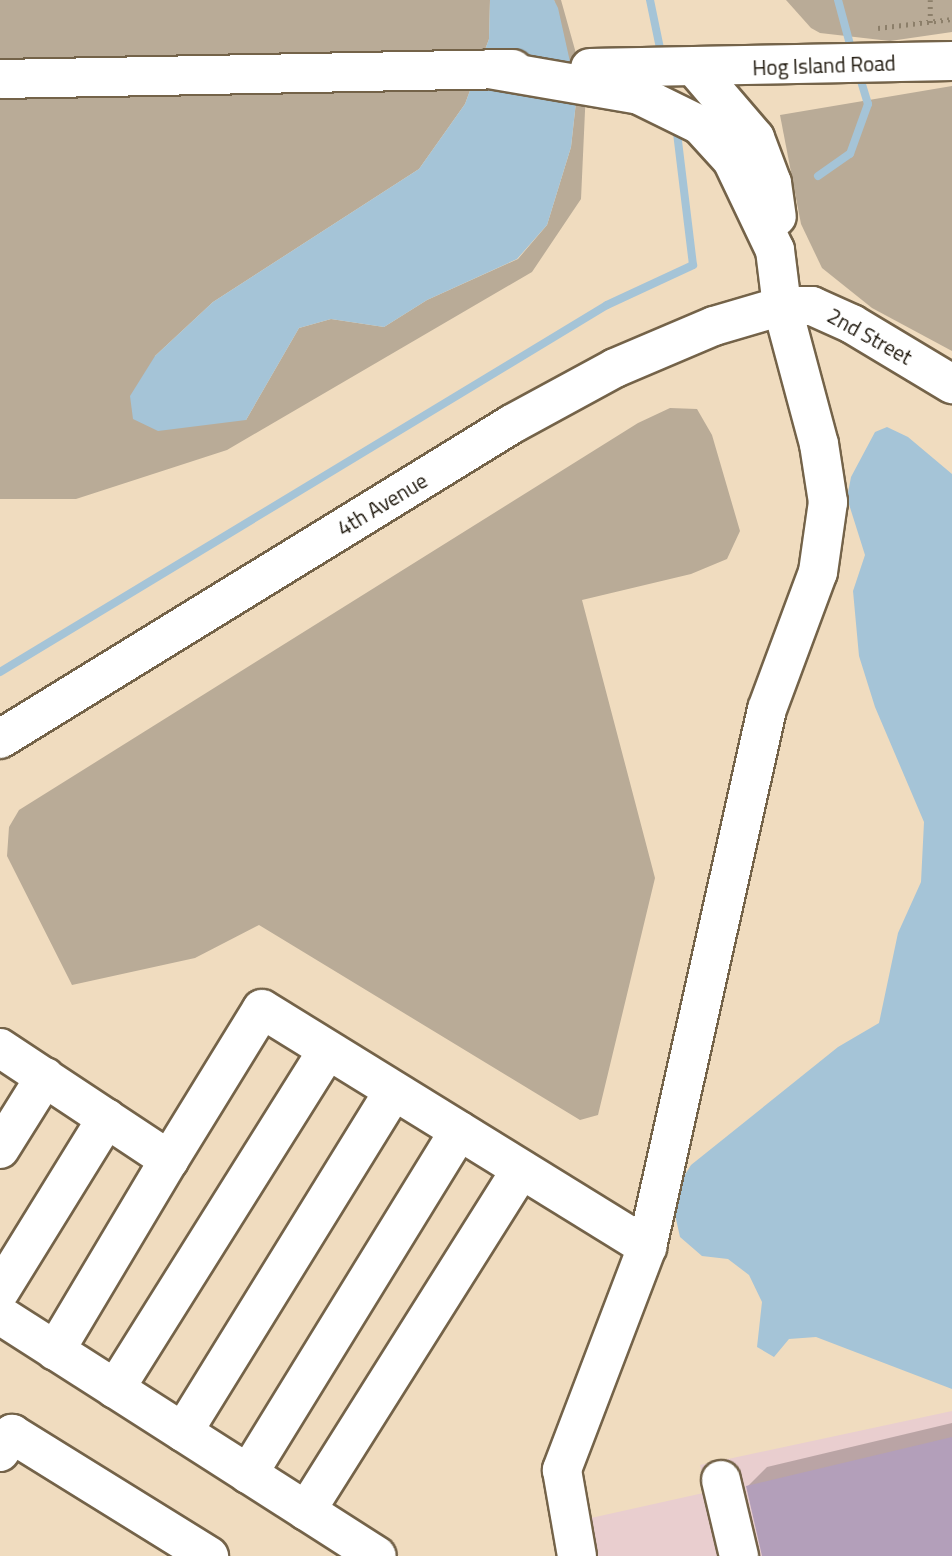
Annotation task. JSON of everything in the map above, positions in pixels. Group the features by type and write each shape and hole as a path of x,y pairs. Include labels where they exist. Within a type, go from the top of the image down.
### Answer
{"street":[{"name":"Hog Island Road","path":"489,69 689,69 952,61"},
{"path":"0,79 489,69 602,86 654,102 700,125 733,160 775,250 782,306 819,444 828,502 818,572 766,709 647,1247 562,1470 577,1556"},
{"path":"689,69 755,138 772,183 779,236 775,250"},
{"name":"2nd Street","path":"782,306 812,306 828,311 952,384"},
{"name":"4th Avenue","path":"0,739 523,418 659,348 782,306"},
{"path":"55,1351 262,1009 647,1247"},
{"path":"0,1048 169,1160"},
{"path":"116,1389 328,1049"},
{"path":"0,1149 45,1077"},
{"path":"183,1432 394,1091"},
{"path":"0,1291 107,1118"},
{"path":"248,1474 459,1131"},
{"path":"306,1511 521,1170"},
{"path":"0,1315 377,1556"},
{"path":"0,1452 12,1434 209,1556"},
{"path":"722,1480 739,1556"}],"path":[{"path":"930,0 930,23"},
{"path":"878,28 952,19"}],"shaded area":[{"path":"0,0 490,0 489,39 465,104 419,169 213,302 155,356 246,420 299,328 331,319 384,327 427,300 518,259 547,225 571,147 577,93 554,0 561,0 586,89 581,199 532,272 227,450 76,499 0,499"},
{"path":"786,0 952,0 952,32 890,41 820,33 811,28"},
{"path":"952,86 952,351 872,308 822,268 801,224 780,115"},
{"path":"670,408 697,409 712,435 740,531 727,559 691,574 582,600 655,878 598,1115 580,1120 259,925 195,958 72,985 7,856 9,827 19,810 638,423"},
{"path":"952,1411 952,1556 591,1556 582,1520 708,1492 700,1465"}],"water":[{"path":"490,0 554,0 558,8 577,93 571,147 547,225 517,259 427,300 384,327 331,319 299,328 246,420 158,431 133,419 130,396 155,356 213,302 419,169 465,104 489,39"},
{"path":"887,427 908,437 952,474 952,1389 816,1337 789,1339 774,1357 757,1347 762,1302 749,1275 728,1259 702,1256 680,1237 671,1197 691,1165 838,1047 879,1023 898,933 921,882 924,822 875,707 859,656 853,591 865,555 847,498 851,477 875,432"}],"building":[{"path":"952,1437 952,1556 762,1556 746,1486"}],"waterway":[{"path":"650,0 662,58"},
{"path":"838,0 852,52"},
{"path":"818,176 850,154 868,104 859,74"},
{"path":"0,672 607,305 693,265 676,125"}]}
